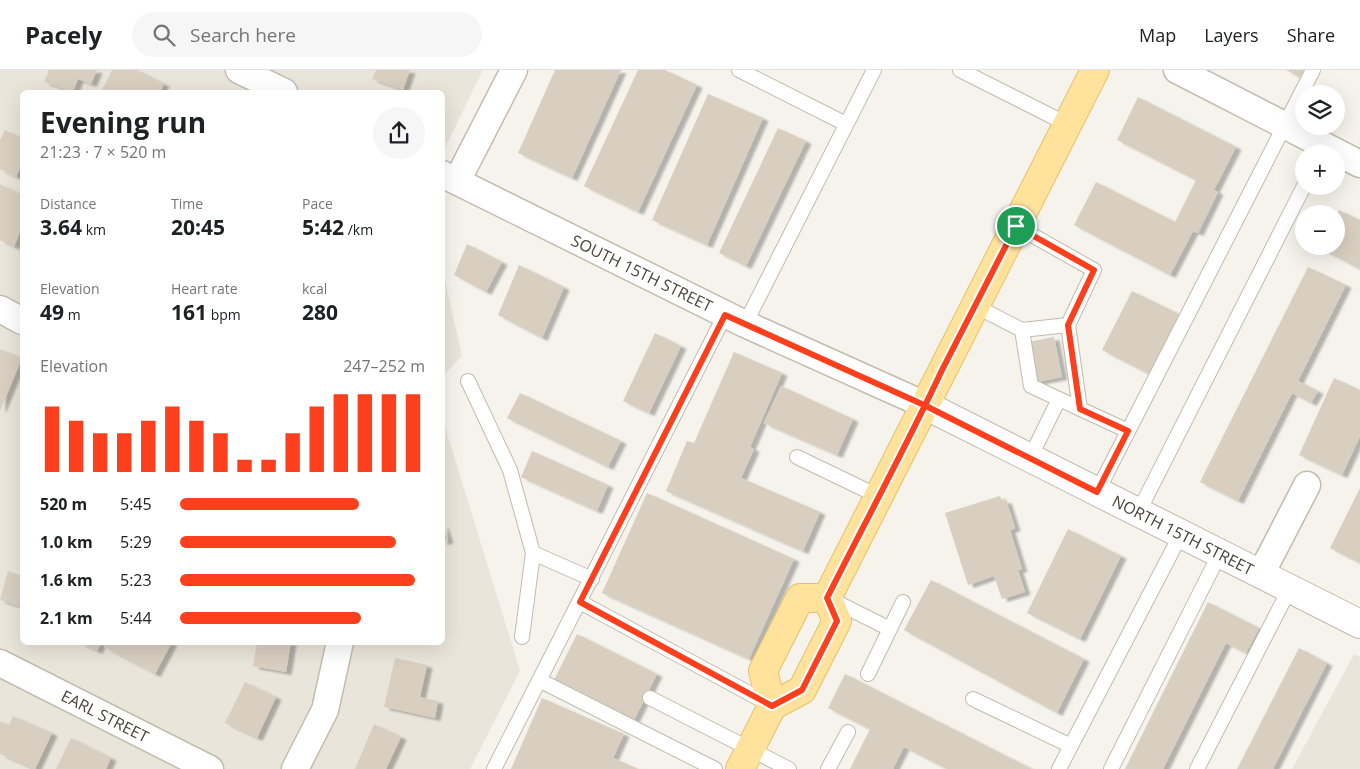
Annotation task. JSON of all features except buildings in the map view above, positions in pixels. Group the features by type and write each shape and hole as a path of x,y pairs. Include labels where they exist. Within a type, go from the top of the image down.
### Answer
{"main road":[{"path":"827,598 1095,70"},
{"path":"772,706 763,671 800,598 827,598"},
{"path":"745,759 772,706 802,690 837,621 827,598"}],"street":[{"path":"239,70 276,90"},
{"path":"450,178 514,70"},
{"path":"1177,70 1360,164"},
{"name":"SOUTH 15TH STREET","path":"450,178 735,320 924,405"},
{"path":"0,309 20,320"},
{"name":"NORTH 15TH STREET","path":"924,405 1360,624"},
{"path":"1262,574 1307,485"},
{"path":"295,769 325,710 339,645"},
{"name":"EARL STREET","path":"0,662 210,769"}],"lane":[{"path":"739,70 846,124"},
{"path":"494,769 592,579 846,124 874,70"},
{"path":"960,70 1067,124"},
{"path":"1097,492 1313,70"},
{"path":"1138,513 1299,195"},
{"path":"1016,226 1094,270 1068,325 1080,409"},
{"path":"975,306 1022,330 1068,325"},
{"path":"1022,330 1032,386 1128,431"},
{"path":"468,381 510,470 534,553 522,637"},
{"path":"1030,458 1059,399"},
{"path":"797,457 878,496"},
{"path":"1059,769 1181,534"},
{"path":"534,553 592,579"},
{"path":"1111,769 1220,553"},
{"path":"1197,769 1290,588"},
{"path":"827,598 890,629"},
{"path":"580,602 772,706"},
{"path":"868,674 903,602"},
{"path":"539,680 715,769"},
{"path":"650,698 745,759 789,769"},
{"path":"973,699 1071,746"},
{"path":"828,769 848,732"}],"shaded area":[{"path":"0,70 483,70 445,148 445,90 20,90 20,645 445,645 445,427 520,671 470,769 0,769"},
{"path":"445,280 462,356 445,374"},
{"path":"1354,654 1360,657 1360,769 1292,769"}],"route":[{"path":"1016,226 924,405 827,598 837,621 802,690 772,706 580,602 725,315 924,405 1097,492 1128,431 1080,409 1068,325 1094,270 1016,226"}]}
